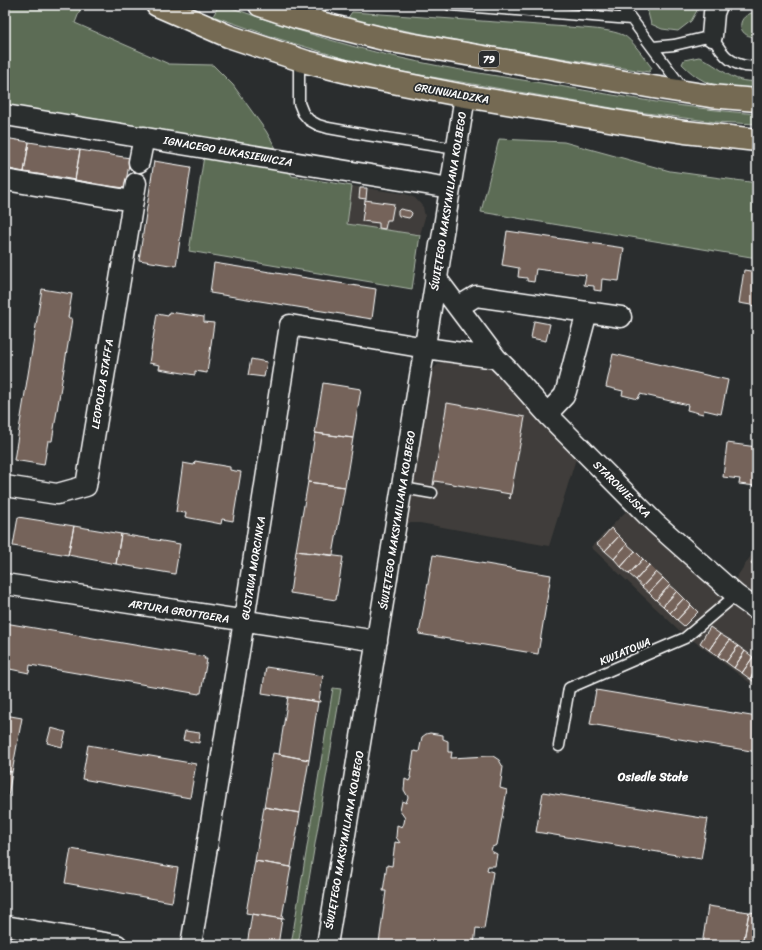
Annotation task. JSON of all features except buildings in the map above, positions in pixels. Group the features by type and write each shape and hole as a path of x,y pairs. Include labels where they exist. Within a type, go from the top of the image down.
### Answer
{"main road":[{"name":"GRUNWALDZKA","path":"156,5 228,36 299,60 372,78 465,96 678,131 757,140"},
{"name":"79","path":"260,5 296,17 392,41 685,92 757,100"}],"street":[{"path":"712,36 714,12 718,5"},
{"name":"ŚWIĘTEGO MAKSYMILIANA KOLBEGO","path":"327,945 426,348 465,96"},
{"name":"IGNACEGO ŁUKASIEWICZA","path":"5,114 450,188"},
{"path":"139,162 144,137"},
{"name":"LEOPOLDA STAFFA","path":"5,180 134,192 86,486 57,494 5,486"},
{"name":"STAROWIEJSKA","path":"436,278 496,358 548,414 655,523 736,595 757,610"},
{"path":"458,307 476,296 621,317"},
{"path":"548,414 564,396 566,391 587,312"},
{"name":"GUSTAWA MORCINKA","path":"191,945 244,621 290,325 426,348"},
{"path":"426,348 496,358"},
{"name":"ARTURA GROTTGERA","path":"5,584 378,641"},
{"path":"5,926 117,945"}],"lane":[{"path":"296,17 323,5"},
{"path":"450,5 631,19"},
{"path":"622,5 685,92"},
{"path":"653,47 674,45 712,36 719,49 733,61 739,65 757,66"},
{"path":"299,60 299,103 308,120 328,128 456,149"},
{"path":"403,488 432,493"},
{"name":"KWIATOWA","path":"559,746 569,688 685,638 736,595"}],"shaded area":[{"path":"352,186 405,194 415,198 423,207 425,217 420,235 347,224"},
{"path":"444,359 484,364 501,374 578,452 549,546 420,523 406,523 432,370"},
{"path":"642,495 734,581 757,547 757,688 679,630 591,547"}],"green space":[{"path":"5,5 82,5 75,23 169,64 213,65 233,85 266,131 292,176 352,186 347,224 420,235 412,289 189,251 204,156 5,115"},
{"path":"219,5 224,5 290,28 334,41 401,58 460,70 683,106 757,114 757,124 715,122 624,110 403,72 349,60 276,38 213,16"},
{"path":"646,5 699,5 699,7 691,21 678,31 662,29 651,24"},
{"path":"352,12 598,29 618,33 627,37 652,68 649,72 422,34 347,19"},
{"path":"755,12 757,13 757,36 746,35 741,27 741,23 743,18"},
{"path":"699,57 726,74 740,80 757,81 757,89 738,88 709,83 693,74 682,64 684,60"},
{"path":"499,139 564,142 670,171 757,183 757,258 481,212"},
{"path":"333,688 341,689 298,945 291,945"}],"district":[{"name":"Osiedle Stałe","path":"653,777"}]}
